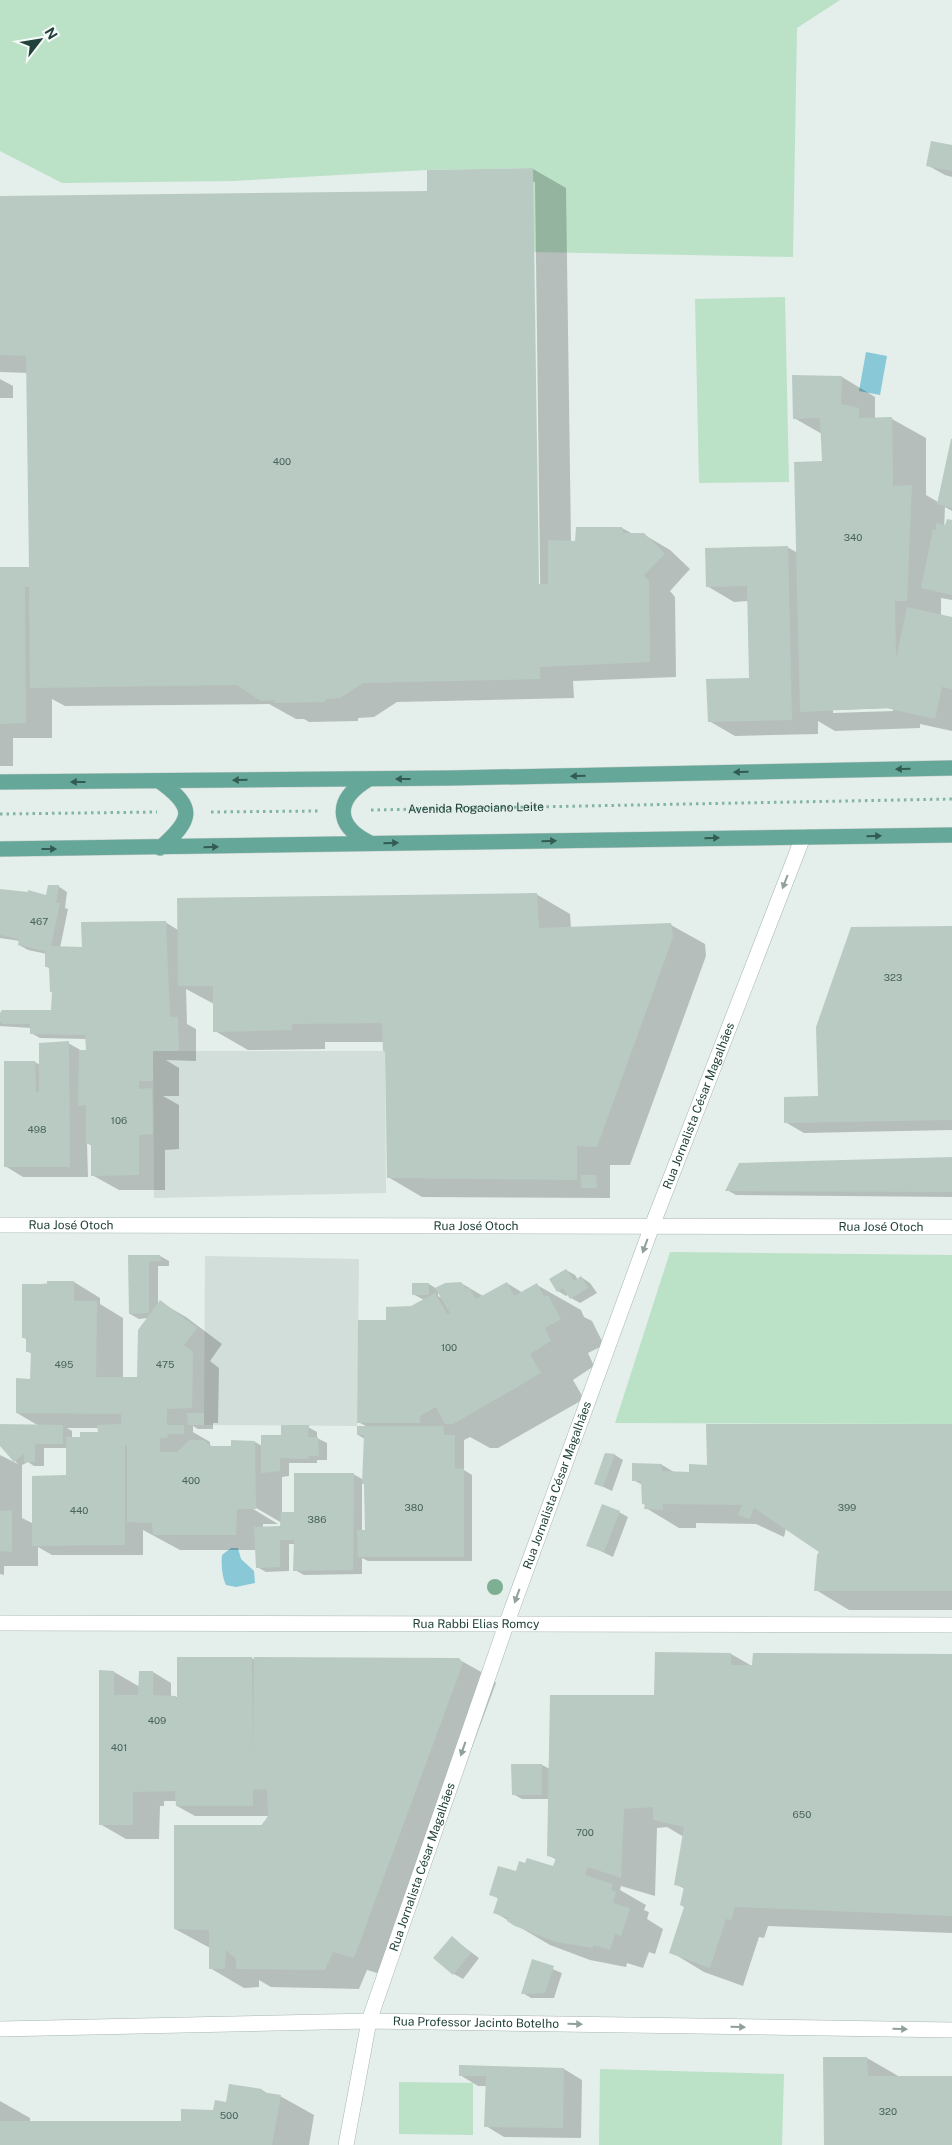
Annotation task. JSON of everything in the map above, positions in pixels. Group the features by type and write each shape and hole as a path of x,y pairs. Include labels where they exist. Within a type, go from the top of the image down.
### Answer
{"main road":[{"path":"0,782 369,779 952,768"},
{"path":"369,779 356,786 348,796 343,811 345,822 349,828 358,837 371,843"},
{"path":"159,781 174,791 183,802 186,812 185,823 160,848"},
{"path":"0,849 952,835"}],"street":[{"name":"Rua Jornalista César Magalhães","path":"346,2145 369,2020 506,1625 652,1226 802,837"},
{"name":"Rua José Otoch","path":"0,1225 952,1227"},
{"name":"Rua Rabbi Elias Romcy","path":"0,1623 952,1625"},
{"name":"Rua Professor Jacinto Botelho","path":"0,2030 369,2020 952,2030"}],"path":[{"name":"Avenida Rogaciano Leite","path":"0,814 343,811 952,799"}],"shaded area":[{"path":"153,1051 385,1051 386,1193 154,1198"},
{"path":"205,1256 359,1259 357,1426 204,1425"}],"green space":[{"path":"0,0 840,0 797,28 793,257 533,252 533,168 427,170 234,181 62,183 0,151"},
{"path":"785,297 789,482 699,483 695,299"},
{"path":"670,1252 952,1255 952,1424 615,1423"},
{"path":"600,2069 784,2074 782,2145 599,2145"},
{"path":"399,2082 473,2083 473,2135 399,2134"}],"water":[{"path":"866,352 887,356 880,395 859,391"},
{"path":"231,1548 238,1548 241,1559 254,1571 255,1583 236,1587 226,1585 222,1570 222,1555"}],"building":[{"path":"931,141 952,145 952,171 926,166"},
{"path":"533,168 539,584 548,584 548,540 575,541 576,527 622,527 623,533 644,533 665,554 644,575 649,581 650,662 540,667 540,679 363,683 340,698 325,699 325,702 274,703 274,700 261,701 237,685 30,688 29,587 25,587 26,723 0,724 0,567 29,567 26,356 0,355 0,196 427,191 427,170"},
{"path":"792,375 842,376 841,404 859,408 859,418 892,417 893,486 912,485 907,601 895,601 896,659 907,607 952,617 952,689 942,687 935,719 886,708 800,712 794,462 822,461 820,418 793,419"},
{"path":"952,439 952,508 937,504"},
{"path":"947,519 952,520 952,595 921,588 933,529 936,530 936,523 945,525"},
{"path":"788,546 792,720 708,722 706,679 749,678 747,586 706,587 705,548"},
{"path":"48,885 59,885 56,903 60,903 51,946 82,947 81,922 166,921 170,1017 178,1017 179,1051 153,1051 153,1081 139,1081 139,1089 152,1088 153,1134 139,1135 139,1175 91,1176 91,1144 86,1144 86,1105 78,1106 79,1050 86,1050 85,1035 30,1034 30,1024 2,1024 0,1022 2,1010 51,1010 52,992 50,992 49,967 45,967 45,951 18,945 19,939 0,935 0,889 28,892 28,890 46,895"},
{"path":"537,893 539,928 671,923 673,937 597,1147 577,1146 577,1180 387,1178 385,1051 383,1051 382,1023 292,1024 292,1030 213,1032 213,986 178,986 177,898"},
{"path":"952,926 952,1120 784,1123 784,1097 818,1096 816,1027 851,927"},
{"path":"69,1041 70,1167 4,1167 4,1061 35,1061 36,1092 39,1092 39,1043"},
{"path":"952,1157 952,1192 725,1191 739,1163"},
{"path":"581,1175 596,1175 597,1188 581,1188"},
{"path":"128,1255 160,1255 161,1261 149,1262 149,1313 129,1314"},
{"path":"566,1269 574,1281 581,1276 588,1288 570,1299 563,1288 557,1292 549,1279"},
{"path":"47,1281 74,1281 74,1301 97,1301 96,1377 137,1377 138,1330 160,1300 197,1328 184,1345 193,1352 192,1408 167,1409 167,1425 184,1425 184,1434 168,1434 167,1438 160,1438 160,1452 177,1452 190,1440 204,1440 211,1446 231,1446 231,1440 255,1441 256,1509 237,1509 236,1535 153,1535 152,1523 127,1522 127,1445 125,1445 125,1545 32,1546 32,1476 66,1475 66,1437 80,1437 80,1432 98,1432 97,1425 121,1424 121,1414 16,1413 16,1378 30,1379 31,1352 26,1352 26,1338 22,1338 22,1284 47,1284"},
{"path":"461,1282 466,1289 469,1287 476,1299 507,1282 514,1296 537,1283 544,1297 548,1295 561,1319 545,1328 551,1341 530,1354 541,1373 453,1424 445,1424 436,1407 420,1416 420,1423 357,1423 358,1320 386,1320 386,1307 411,1306 435,1293 447,1314 450,1313 435,1288 445,1283"},
{"path":"412,1283 429,1283 429,1295 412,1295"},
{"path":"187,1413 204,1413 204,1425 188,1425"},
{"path":"0,1424 63,1425 63,1444 35,1444 35,1462 24,1462 24,1454 14,1462 0,1446"},
{"path":"706,1424 952,1424 952,1591 814,1591 817,1555 819,1552 754,1508 750,1519 738,1515 742,1505 663,1504 663,1510 644,1509 645,1504 642,1504 641,1481 632,1481 632,1463 662,1464 662,1471 689,1472 689,1464 707,1465"},
{"path":"281,1425 309,1425 308,1437 318,1437 319,1456 309,1456 308,1459 280,1458 280,1471 261,1473 261,1435 281,1435"},
{"path":"357,1426 443,1426 444,1435 455,1435 455,1468 464,1469 464,1557 358,1557 357,1530 365,1530 364,1484 362,1484 364,1435 357,1435"},
{"path":"605,1453 615,1454 603,1487 594,1484"},
{"path":"294,1473 354,1473 353,1570 293,1571 294,1540 280,1540 280,1567 256,1568 254,1527 280,1526 281,1512 294,1512"},
{"path":"602,1504 620,1511 604,1552 586,1546"},
{"path":"12,1510 12,1552 0,1551 0,1511"},
{"path":"655,1652 731,1653 731,1665 752,1665 753,1653 952,1654 952,1916 735,1907 731,1920 726,1919 710,1968 669,1953 684,1907 680,1905 684,1887 674,1885 684,1827 653,1820 653,1807 624,1809 621,1878 588,1867 585,1875 613,1884 611,1890 616,1892 613,1903 630,1908 621,1936 615,1934 610,1950 593,1945 593,1948 556,1942 515,1926 507,1921 508,1918 493,1913 498,1898 489,1895 498,1866 516,1871 519,1861 525,1863 527,1858 553,1866 556,1858 547,1856 550,1695 654,1695"},
{"path":"177,1657 252,1657 253,1754 254,1657 459,1658 463,1663 354,1958 333,1952 325,1970 236,1969 236,1959 226,1950 225,1969 209,1969 209,1930 174,1929 174,1825 262,1825 268,1816 267,1789 253,1790 253,1806 176,1806 175,1791 133,1792 133,1825 99,1825 99,1670 114,1671 114,1695 138,1695 139,1671 153,1671 153,1695 176,1696 177,1702"},
{"path":"511,1764 542,1764 542,1795 512,1795"},
{"path":"452,1936 471,1953 453,1975 433,1958"},
{"path":"532,1959 554,1966 545,1993 521,1994"},
{"path":"823,2057 867,2057 868,2076 952,2076 952,2145 824,2145"},
{"path":"459,2065 564,2068 563,2128 484,2127 486,2076 459,2076"},
{"path":"229,2084 262,2089 262,2092 281,2095 272,2145 0,2145 0,2121 181,2121 181,2109 213,2110 215,2100 226,2102"}]}
